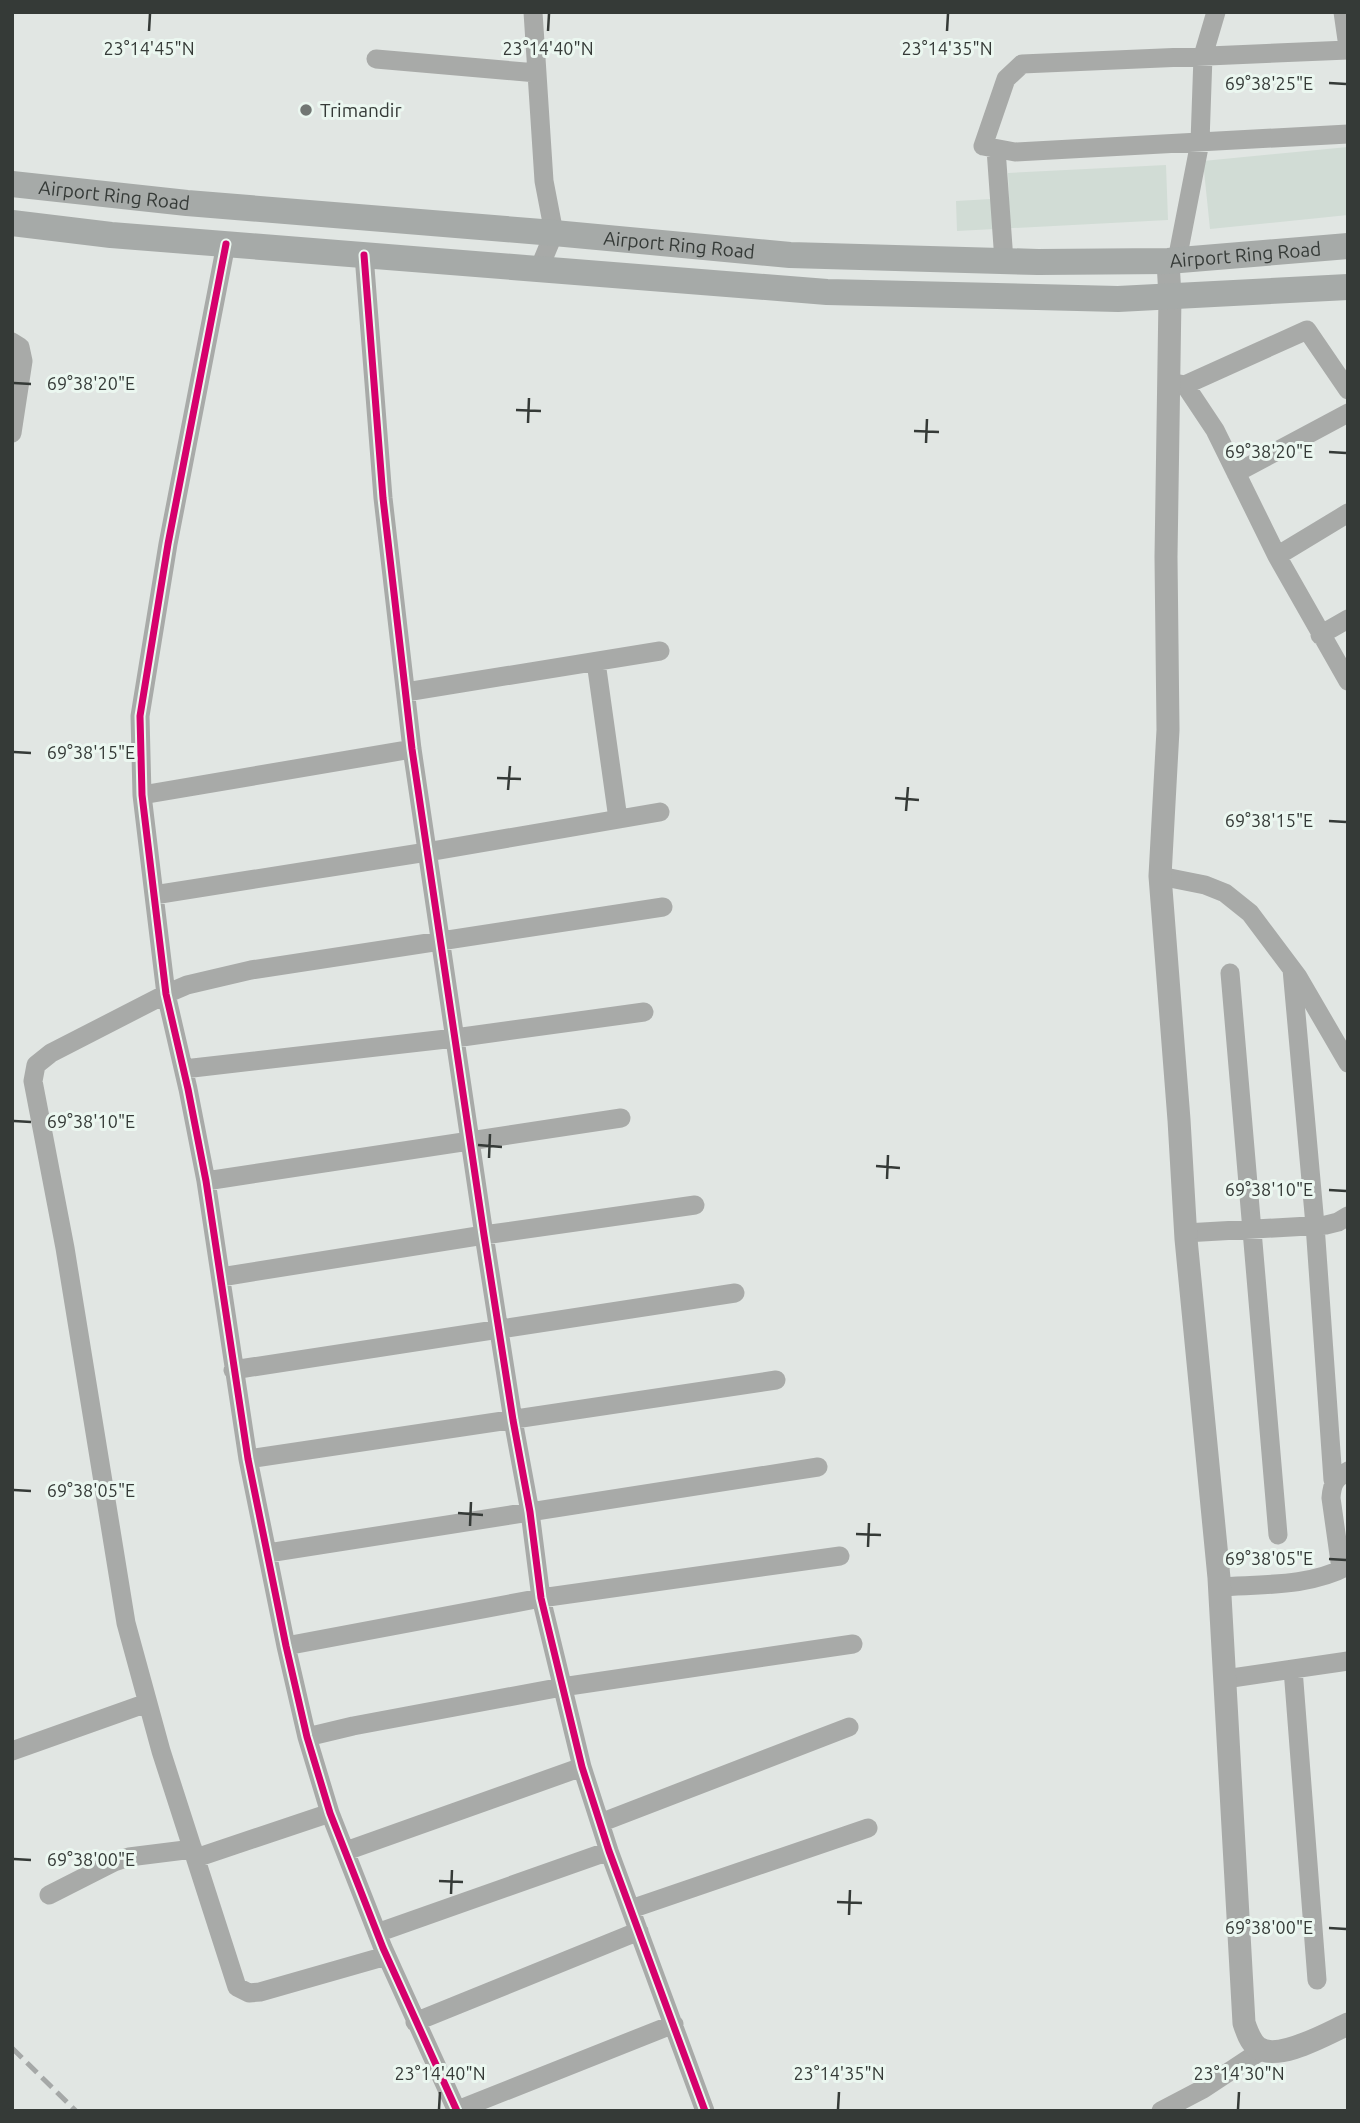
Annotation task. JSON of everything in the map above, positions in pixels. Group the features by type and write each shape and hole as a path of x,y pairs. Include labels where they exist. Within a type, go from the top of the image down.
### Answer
{"main road":[{"name":"Airport Ring Road","path":"12,184 187,203 790,255 1004,261 1172,260 1348,246"},
{"name":"Airport Ring Road","path":"12,223 111,235 827,292 1118,299 1348,287"}],"street":[{"path":"533,12 544,181 554,233 539,269"},
{"path":"1216,12 1203,56 1200,142 1172,260 1170,297 1177,383 1166,556 1168,730 1160,876 1185,1233 1219,1587 1244,2023 1248,2036 1256,2047 1268,2052 1293,2049 1348,2024"},
{"path":"1343,12 1348,49 1022,64 1006,79 983,146 1015,152 1348,134"},
{"path":"376,60 537,73"},
{"path":"996,149 1004,261"},
{"path":"226,244 168,544 141,716 142,794 166,994 206,1181 248,1459 307,1737 330,1813 377,1933 456,2110 674,2024"},
{"path":"364,255 383,498 412,749 541,1598 582,1768 609,1852 705,2111"},
{"path":"1177,383 1307,330 1348,390"},
{"path":"12,342 20,347 23,362 12,433"},
{"path":"1177,383 1215,430 1277,556 1348,681"},
{"path":"1236,473 1348,413"},
{"path":"1277,556 1348,513"},
{"path":"1320,635 1348,619"},
{"path":"406,692 660,652"},
{"path":"596,662 618,819"},
{"path":"142,794 412,749"},
{"path":"154,895 660,812"},
{"path":"1160,876 1205,885 1225,893 1250,913 1292,969 1348,1063"},
{"path":"387,1956 260,1992 249,1993 237,1987 147,1703 126,1623 65,1248 33,1081 36,1065 51,1053 187,985 251,970 663,907"},
{"path":"1219,1587 1286,1583 1318,1578 1345,1568 1331,1498 1341,1476 1292,969"},
{"path":"1230,973 1278,1535"},
{"path":"184,1069 455,1038 644,1012"},
{"path":"206,1181 621,1118"},
{"path":"221,1277 695,1205"},
{"path":"1185,1233 1344,1226"},
{"path":"233,1370 735,1293"},
{"path":"248,1459 776,1380"},
{"path":"268,1553 818,1467"},
{"path":"286,1646 541,1598 840,1556"},
{"path":"307,1737 353,1726 562,1688 853,1644"},
{"path":"1225,1679 1348,1661"},
{"path":"1293,1669 1317,1980"},
{"path":"12,1751 147,1703"},
{"path":"600,1823 849,1727"},
{"path":"346,1851 582,1768"},
{"path":"48,1895 129,1857 195,1854 330,1813"},
{"path":"631,1909 868,1828"},
{"path":"377,1933 609,1852"},
{"path":"415,2022 639,1931"},
{"path":"1161,2111 1203,2090 1262,2050"}],"shaded area":[{"path":"1348,147 1348,215 1210,229 1203,161"},
{"path":"1166,165 1168,220 957,231 956,201 1009,198 1008,173"}],"railway":[{"path":"12,2048 76,2111"}],"cycle path":[{"path":"226,244 168,544 140,716 142,795 166,994 206,1181 248,1459 307,1737 330,1813 383,1948 457,2111"},
{"path":"364,255 383,498 412,749 541,1598 582,1767 609,1851 705,2111"}],"place":[{"name":"Trimandir","path":"306,110"}]}
